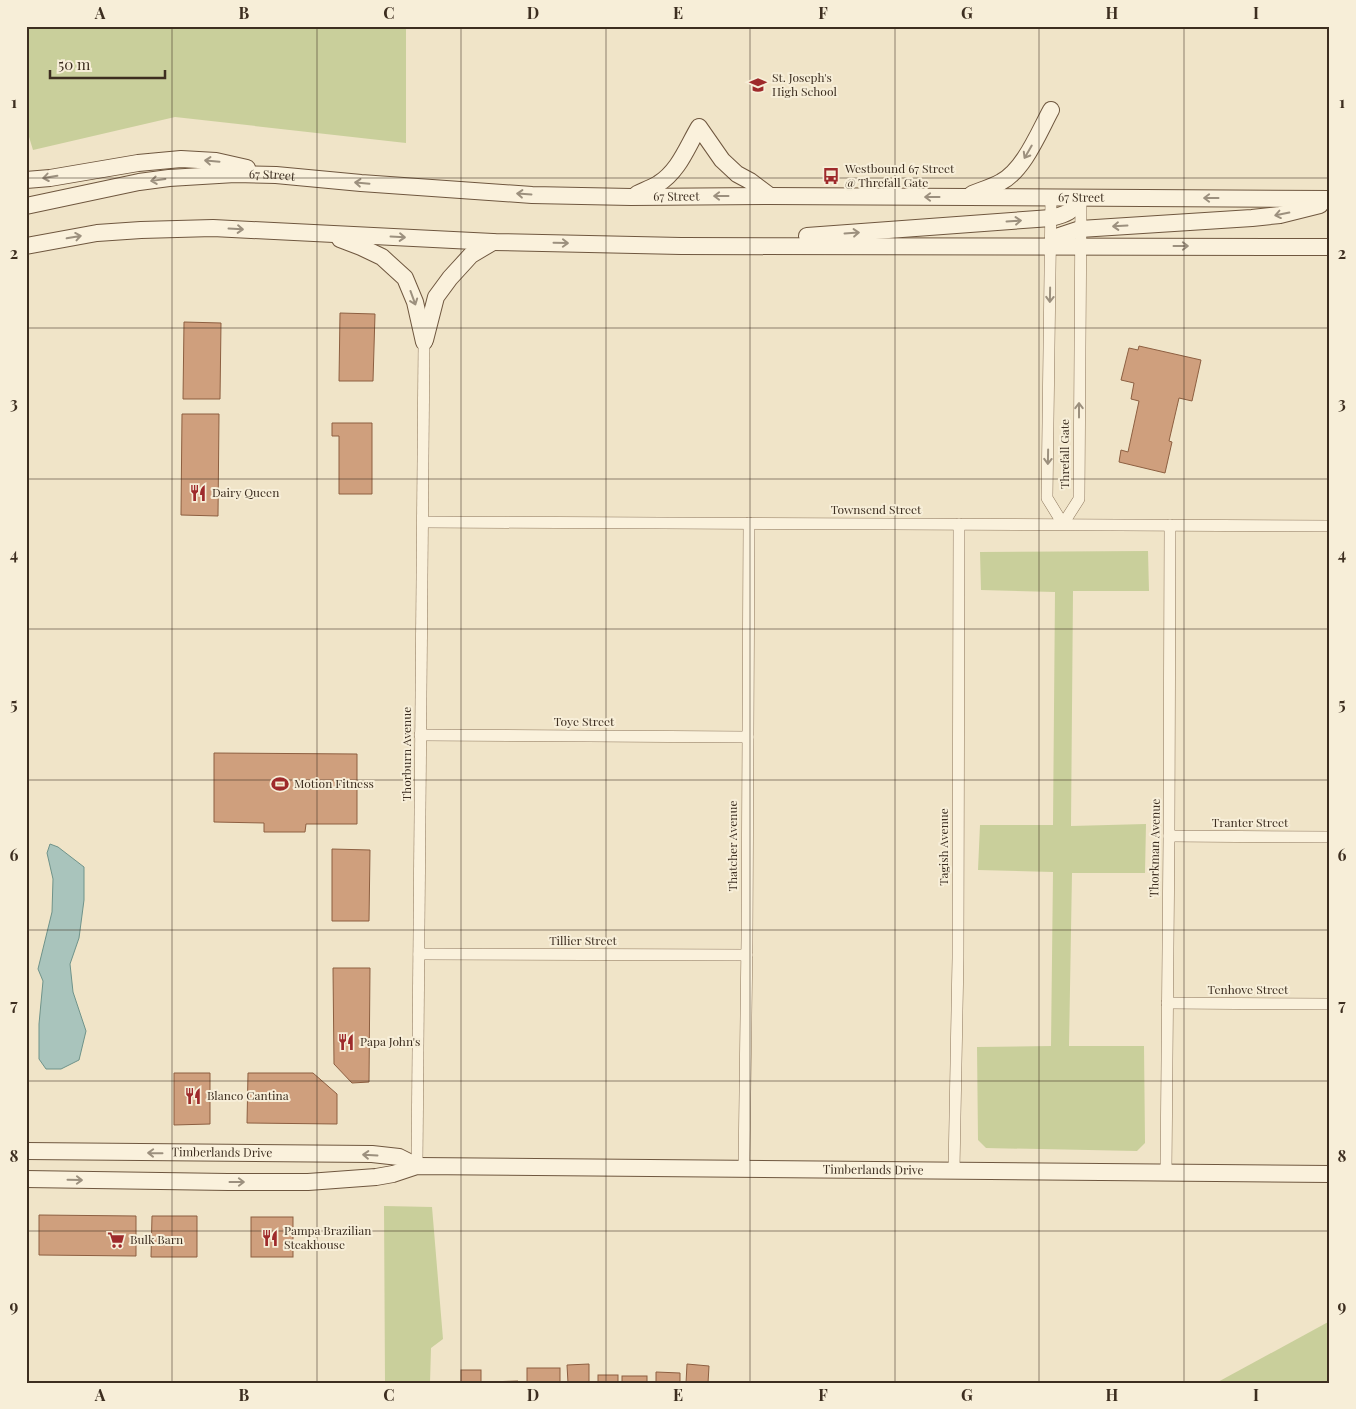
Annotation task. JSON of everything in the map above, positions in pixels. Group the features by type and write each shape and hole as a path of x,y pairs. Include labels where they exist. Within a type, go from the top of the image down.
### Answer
{"main road":[{"path":"964,197 1002,182 1016,170 1026,157 1051,110"},
{"path":"631,197 669,175 681,161 699,127 722,160 737,174 770,196"},
{"path":"26,180 50,178 138,163 182,159 216,160 276,175"},
{"name":"67 Street","path":"26,206 112,187 169,178 235,174 276,175 361,183 532,194 631,197 1330,199"},
{"path":"681,246 1051,218 1061,216 1074,209 1081,198"},
{"path":"1050,246 1059,236 1080,229 1252,218 1280,215 1330,203"},
{"path":"26,246 97,233 213,228 492,242 681,246 1330,247"},
{"path":"321,233 361,247 382,257 405,278 415,302 424,342"},
{"path":"424,342 436,297 450,278 472,255 492,242"},
{"name":"Timberlands Drive","path":"26,1151 372,1154 399,1157 417,1166"},
{"name":"Timberlands Drive","path":"26,1179 308,1182 376,1178 417,1166 1330,1174"}],"street":[{"name":"Threfall Gate","path":"1051,198 1047,498 1064,524 1079,499 1081,198"},
{"name":"Thorburn Avenue","path":"417,1166 424,342"},
{"name":"Townsend Street","path":"423,522 1330,526"},
{"name":"Thatcher Avenue","path":"744,1168 747,956 748,523"},
{"name":"Tagish Avenue","path":"954,1170 958,977 959,524"},
{"name":"Thorkman Avenue","path":"1166,1173 1170,836 1170,524"},
{"name":"Toye Street","path":"420,735 748,737"},
{"name":"Tranter Street","path":"1170,836 1330,837"},
{"name":"Tillier Street","path":"419,954 747,956"},
{"name":"Tenhove Street","path":"1167,1003 1330,1004"}],"green space":[{"path":"26,26 406,26 406,143 175,117 33,150 26,127"},
{"path":"1148,551 1149,591 1073,591 1071,826 1146,824 1145,873 1072,873 1069,1046 1144,1046 1145,1143 1137,1151 986,1148 978,1140 977,1047 1051,1046 1053,872 978,870 980,825 1053,825 1055,592 981,590 980,552"},
{"path":"384,1206 432,1207 443,1339 431,1348 430,1383 385,1383"},
{"path":"1330,1321 1330,1383 1216,1383"}],"water":[{"path":"50,844 58,847 84,867 84,900 79,938 70,964 73,992 86,1031 79,1060 61,1069 46,1069 39,1059 39,1024 43,981 38,969 52,912 53,879 47,853"}],"building":[{"path":"340,313 375,314 373,381 339,381"},
{"path":"184,322 221,323 220,399 183,399"},
{"path":"1139,346 1201,360 1192,401 1179,398 1169,441 1172,442 1165,473 1119,462 1121,450 1128,452 1139,401 1131,399 1134,383 1121,380 1129,348 1138,350"},
{"path":"182,414 219,414 218,516 181,515"},
{"path":"332,423 372,423 372,494 339,494 339,436 332,436"},
{"path":"214,753 357,754 357,824 306,824 305,832 264,832 264,823 214,822"},
{"path":"332,849 370,850 369,921 332,921"},
{"path":"333,968 370,968 369,1082 352,1083 334,1064"},
{"path":"174,1073 210,1073 210,1124 174,1125"},
{"path":"248,1073 313,1073 337,1094 337,1124 247,1123"},
{"path":"39,1215 136,1216 136,1256 39,1255"},
{"path":"152,1216 197,1216 197,1257 151,1257"},
{"path":"251,1217 293,1217 293,1257 251,1257"},
{"path":"589,1364 589,1383 568,1383 567,1365"},
{"path":"687,1364 709,1366 708,1383 686,1383"},
{"path":"527,1368 560,1368 560,1383 527,1383"},
{"path":"461,1370 481,1370 481,1383 461,1383"},
{"path":"656,1372 680,1373 680,1383 656,1383"},
{"path":"598,1375 618,1375 618,1383 598,1383"},
{"path":"622,1376 647,1376 647,1383 622,1383"},
{"path":"518,1381 518,1383 488,1383 488,1382"}],"place":[{"name":"St. Joseph's High School","path":"758,85"},
{"name":"Westbound 67 Street @ Threfall Gate","path":"831,176"},
{"name":"Dairy Queen","path":"198,493"},
{"name":"Motion Fitness","path":"280,784"},
{"name":"Papa John's","path":"346,1042"},
{"name":"Blanco Cantina","path":"193,1096"},
{"name":"Pampa Brazilian Steakhouse","path":"270,1238"},
{"name":"Bulk Barn","path":"116,1240"}]}
